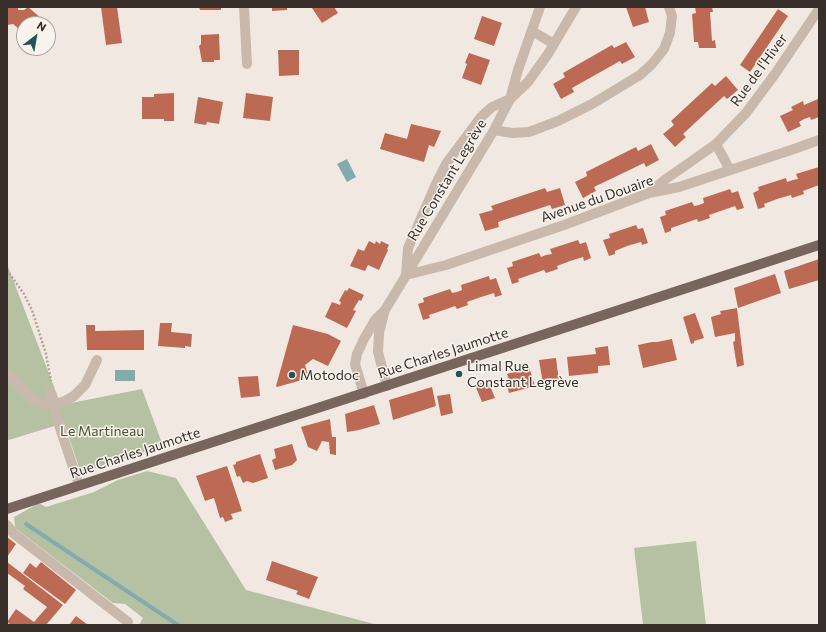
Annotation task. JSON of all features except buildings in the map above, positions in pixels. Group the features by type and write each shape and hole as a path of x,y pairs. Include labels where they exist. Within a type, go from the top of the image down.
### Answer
{"main road":[{"name":"Rue Charles Jaumotte","path":"7,509 819,245"}],"street":[{"path":"244,7 247,64"},
{"path":"510,98 540,7"},
{"name":"Rue Constant Legrève","path":"406,276 408,248 446,164 481,118 492,107 510,98 528,82 554,44 576,7"},
{"path":"494,130 512,133 529,132 558,121 592,104 640,75 652,64 664,49 670,33 672,16 669,7"},
{"name":"Rue de l'Hiver","path":"649,193 666,179 716,144 746,113 757,100 819,9"},
{"path":"532,31 554,44"},
{"name":"Rue Constant Legrève","path":"364,394 355,364 357,354 364,339 375,320 385,310 406,276 494,130 510,98"},
{"name":"Avenue du Douaire","path":"406,276 564,225 649,193 679,187 819,140"},
{"path":"716,144 730,170"},
{"name":"Rue Constant Legrève","path":"385,310 380,327 378,345 380,360 387,386"},
{"path":"7,374 35,402 42,404 54,404 63,402 74,396 85,385 97,360"},
{"path":"50,392 79,485"},
{"path":"7,525 12,533 128,622"}],"path":[{"path":"7,270 24,294 32,310 46,354 51,382 50,392"}],"green space":[{"name":"Le Martineau","path":"7,264 61,405 142,389 163,446 81,473 64,423 9,440 7,439"},
{"path":"147,471 176,478 246,590 378,625 139,625 143,618 125,604 113,603 15,528 14,517 39,503 46,507 94,492 118,480"},
{"path":"696,541 706,625 643,625 634,548"}],"water":[{"path":"347,159 356,177 347,182 337,164"},
{"path":"115,370 135,370 135,381 115,381"}],"waterway":[{"path":"26,524 178,625"}],"place":[{"name":"Limal Rue Constant Legrève","path":"459,374"},
{"name":"Motodoc","path":"292,375"}]}
